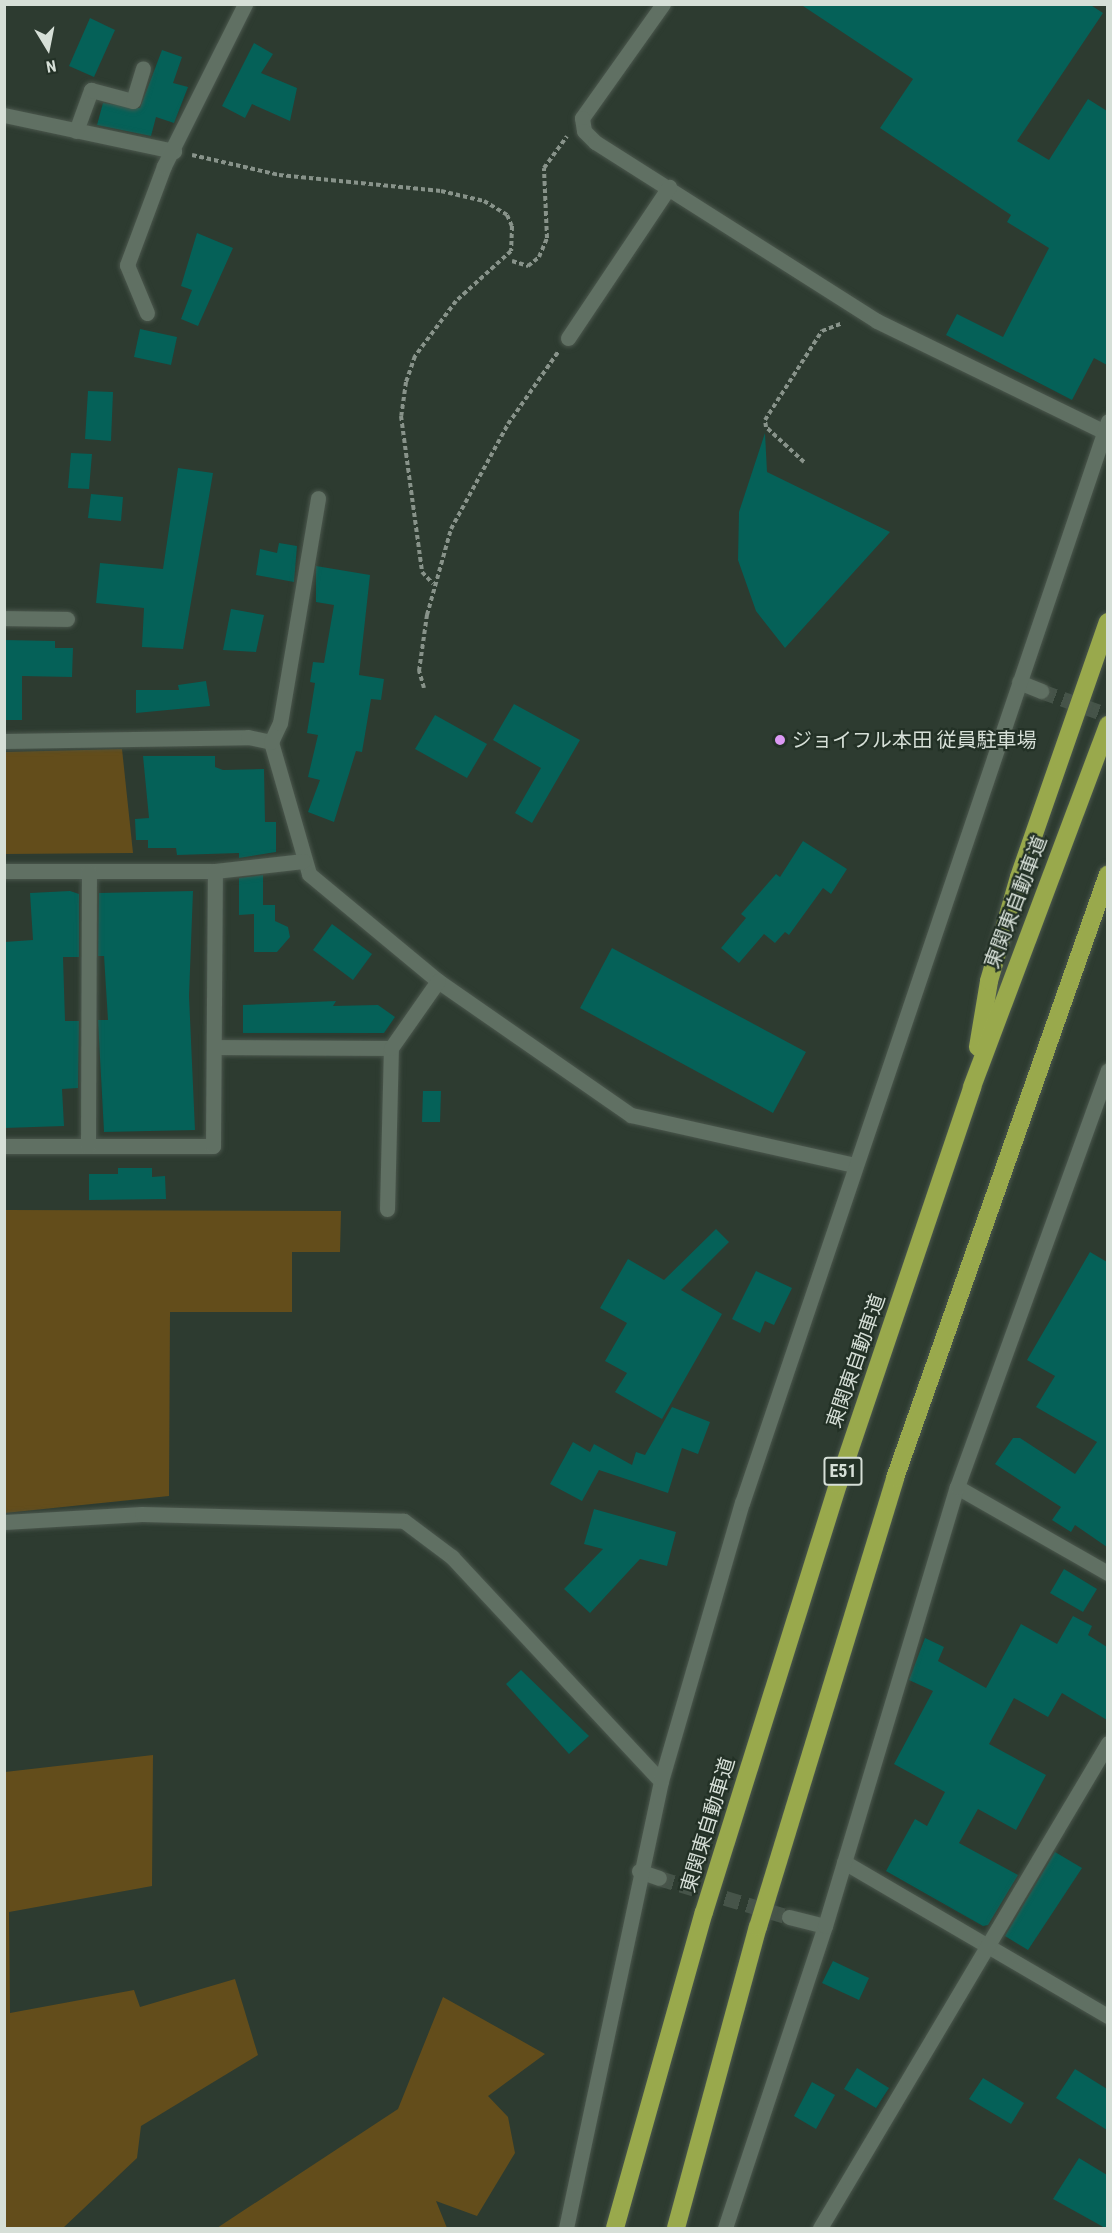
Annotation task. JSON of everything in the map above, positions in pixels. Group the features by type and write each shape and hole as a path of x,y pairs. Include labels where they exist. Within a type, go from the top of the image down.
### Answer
{"highway":[{"path":"972,1087 989,981 1107,622"},
{"name":"東関東自動車道","path":"615,2229 704,1912 824,1529 972,1087 1107,725"},
{"name":"E51","path":"676,2229 758,1927 895,1478 1107,874"}],"street":[{"path":"147,313 127,265 174,151 245,4"},
{"path":"566,2229 639,1871 661,1781 742,1503 1105,426 882,324 595,142 584,131 582,118 663,4"},
{"path":"76,131 90,90 133,101 142,69"},
{"path":"4,115 174,151"},
{"path":"568,338 669,188"},
{"path":"272,742 280,723 318,498"},
{"path":"4,618 67,619"},
{"path":"1019,682 1041,691"},
{"path":"4,741 248,737 272,742 279,753 303,861 309,874 438,981 631,1115 855,1165"},
{"path":"4,871 215,871 303,861"},
{"path":"4,1146 213,1146 215,871"},
{"path":"88,1146 89,872"},
{"path":"387,1209 391,1048 438,981"},
{"path":"214,1047 391,1048"},
{"path":"725,2229 825,1926 957,1487 1107,1070"},
{"path":"957,1487 1107,1573"},
{"path":"4,1522 142,1514 404,1521 452,1557 661,1781"},
{"path":"820,2229 986,1942 1107,1743"},
{"path":"844,1862 986,1942 1107,2016"},
{"path":"639,1871 659,1878"},
{"path":"789,1917 825,1926"}],"path":[{"path":"512,261 528,266 540,257 547,238 544,168 569,133"},
{"path":"174,151 279,175 441,191 484,201 507,215 512,226 511,251 456,301 416,356 406,382 401,416 422,572 433,584"},
{"path":"804,462 766,427 765,420 828,324 870,333 882,324"},
{"path":"424,688 419,671 433,584 472,487 568,338"}],"shaded area":[{"path":"122,749 133,853 5,854 5,752"},
{"path":"5,1210 341,1211 340,1252 292,1252 292,1312 170,1312 169,1496 5,1513"},
{"path":"153,1755 152,1886 9,1912 10,2013 134,1990 140,2007 235,1979 258,2055 141,2126 137,2158 63,2228 5,2228 5,1772"},
{"path":"443,1997 545,2054 488,2096 508,2117 515,2153 477,2216 436,2201 447,2228 217,2228 398,2109"}],"building":[{"path":"800,4 1089,4 1103,13 1017,141 1049,160 1088,99 1107,111 1107,365 1094,358 1072,400 946,335 957,314 1003,337 1049,248 1007,222 1011,215 880,128 913,79"},
{"path":"90,18 115,30 94,77 69,66"},
{"path":"254,43 273,54 261,73 297,88 290,121 252,104 245,118 222,106"},
{"path":"162,50 182,57 173,83 188,87 174,123 156,117 151,136 97,125 103,103 140,108"},
{"path":"197,233 233,248 198,326 181,319 192,290 181,286"},
{"path":"140,329 177,337 171,365 134,357"},
{"path":"88,391 113,392 111,441 85,439"},
{"path":"765,433 767,472 890,532 785,648 756,611 738,560 739,512"},
{"path":"71,453 92,454 89,489 68,488"},
{"path":"178,468 213,473 183,649 142,647 144,608 96,603 100,563 163,569"},
{"path":"91,494 123,497 121,521 88,518"},
{"path":"279,543 297,546 294,582 256,575 260,549 277,553"},
{"path":"316,566 370,575 359,675 384,679 381,700 371,699 362,752 356,751 334,822 308,812 320,780 308,777 318,735 307,733 315,683 310,682 313,662 324,663 334,605 316,602"},
{"path":"231,609 264,615 256,652 223,650"},
{"path":"4,640 55,641 55,648 73,648 72,677 22,676 22,720 4,720"},
{"path":"206,681 210,706 136,713 136,690 179,690 178,685"},
{"path":"514,704 580,740 532,823 515,813 541,768 493,740"},
{"path":"435,715 487,744 467,778 415,749"},
{"path":"143,756 215,756 215,767 223,770 264,769 265,822 276,822 276,852 239,858 239,853 177,855 176,848 148,848 148,840 136,840 135,819 149,818"},
{"path":"803,841 847,869 831,894 823,888 789,935 785,932 775,943 764,934 739,963 721,948 746,918 741,914 776,874 780,877"},
{"path":"263,875 263,905 275,905 275,921 288,927 290,937 277,952 254,952 254,914 239,915 239,878"},
{"path":"70,891 79,894 79,957 63,957 65,1021 79,1021 78,1088 62,1089 64,1126 4,1128 4,942 33,940 30,893"},
{"path":"193,891 189,996 195,1130 104,1132 98,1020 108,1020 104,956 98,956 99,893"},
{"path":"332,924 372,954 353,980 313,950"},
{"path":"612,948 806,1052 773,1113 580,1008"},
{"path":"336,1001 333,1006 378,1005 395,1017 384,1033 243,1033 243,1005"},
{"path":"423,1091 441,1091 440,1122 422,1122"},
{"path":"118,1168 152,1168 152,1177 165,1176 166,1199 89,1200 89,1174 118,1174"},
{"path":"716,1229 729,1242 681,1290 722,1314 662,1419 615,1392 627,1373 605,1361 627,1323 600,1308 628,1259 664,1280"},
{"path":"1090,1252 1107,1262 1107,1547 1075,1525 1071,1532 1052,1520 1061,1507 995,1464 1013,1438 1020,1438 1075,1474 1097,1442 1036,1407 1055,1376 1027,1360"},
{"path":"756,1271 792,1288 774,1325 765,1321 760,1333 732,1319"},
{"path":"672,1407 710,1422 698,1454 682,1448 668,1493 599,1470 582,1501 550,1484 573,1442 590,1452 594,1444 632,1465 636,1452 645,1455"},
{"path":"594,1509 676,1532 667,1566 640,1559 590,1613 564,1589 603,1549 584,1544"},
{"path":"1064,1569 1097,1589 1083,1612 1050,1593"},
{"path":"1073,1616 1092,1626 1088,1635 1107,1647 1107,1720 1062,1693 1048,1717 1014,1698 989,1744 1046,1775 1016,1830 978,1809 959,1843 1018,1875 988,1925 983,1926 886,1871 915,1819 927,1826 945,1792 894,1764 933,1691 909,1680 925,1638 944,1647 938,1661 986,1688 1021,1624 1057,1644"},
{"path":"521,1670 589,1736 569,1754 506,1684"},
{"path":"1055,1852 1082,1868 1028,1950 1005,1936"},
{"path":"833,1961 869,1978 859,2000 822,1983"},
{"path":"857,2068 889,2088 876,2108 844,2089"},
{"path":"1075,2069 1107,2089 1107,2130 1056,2098"},
{"path":"983,2078 1024,2103 1011,2124 969,2099"},
{"path":"812,2082 835,2095 816,2129 794,2116"},
{"path":"1079,2158 1107,2175 1107,2229 1053,2199"}],"tunnel":[{"path":"1041,691 1108,715"},
{"path":"659,1878 789,1917"}],"place":[{"name":"ジョイフル本田 従員駐車場","path":"780,740"}]}
